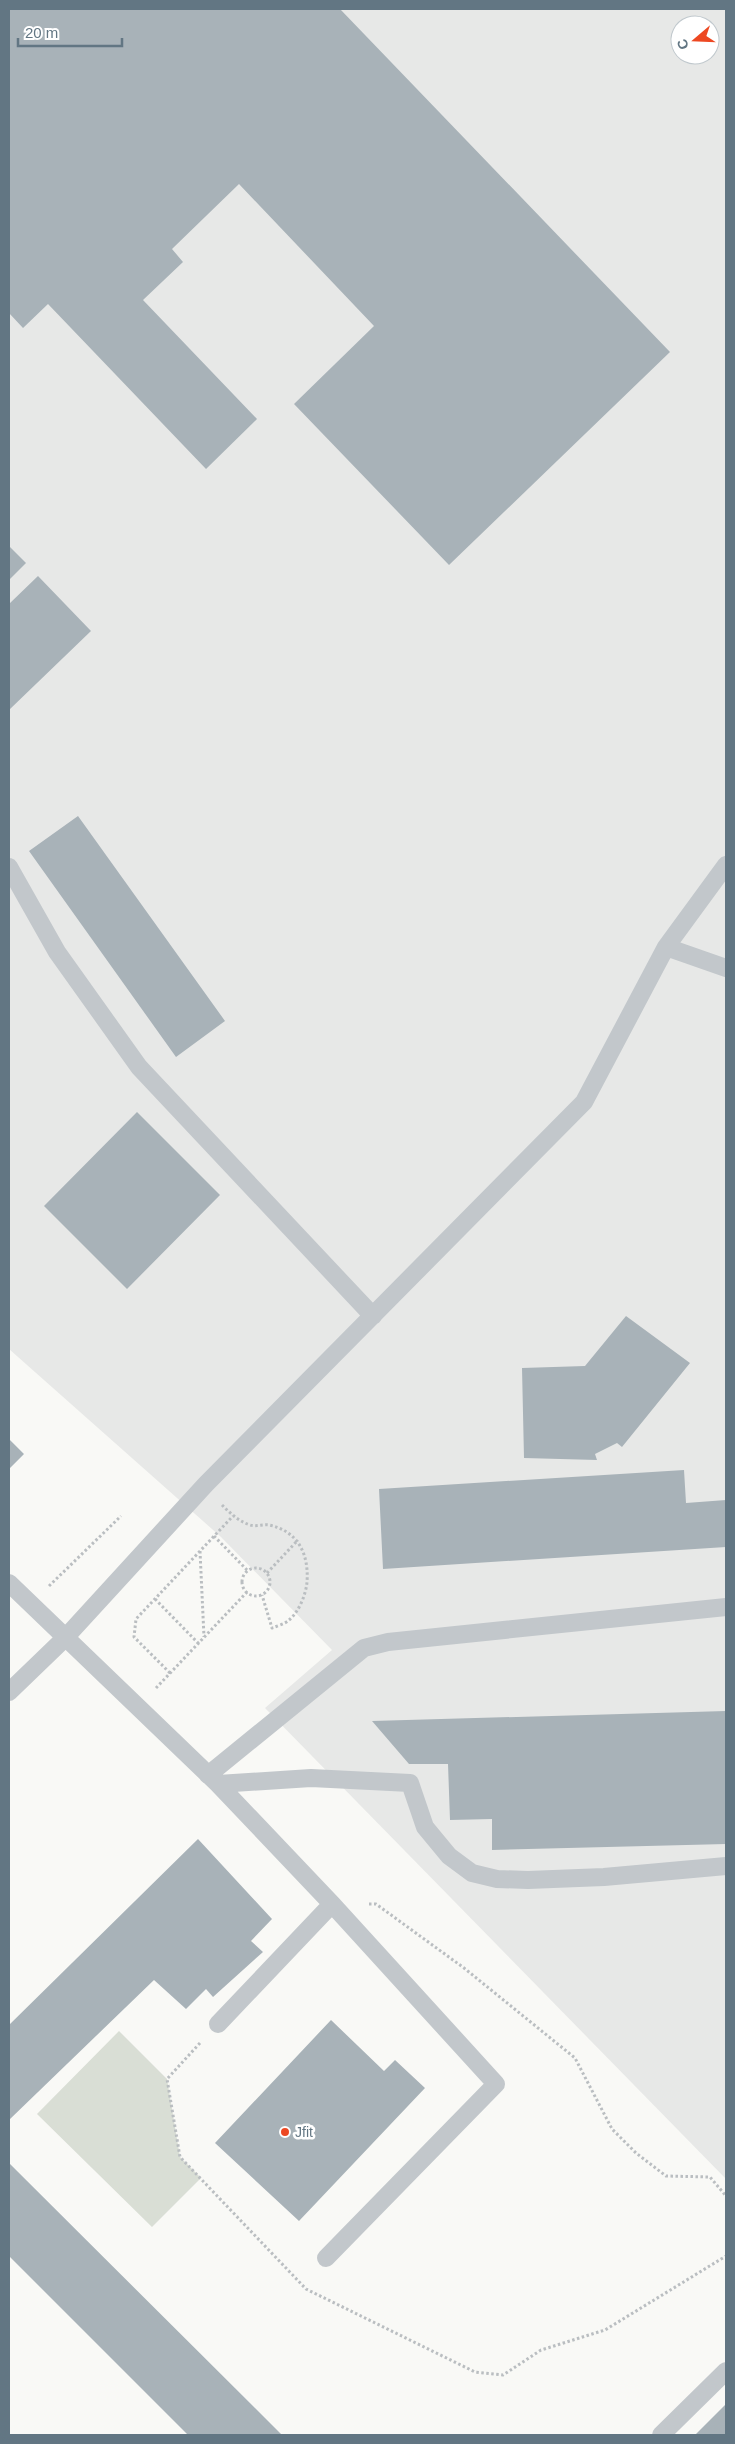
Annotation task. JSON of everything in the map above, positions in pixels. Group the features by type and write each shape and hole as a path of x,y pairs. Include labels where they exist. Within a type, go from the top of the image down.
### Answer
{"lane":[{"path":"9,1692 65,1638 204,1487 584,1102 666,947 726,865"},
{"path":"9,867 57,952 140,1067 374,1316"},
{"path":"666,947 726,968"},
{"path":"9,1583 213,1779 332,1904 496,2084 326,2258"},
{"path":"213,1779 364,1648 388,1642 726,1607"},
{"path":"213,1779 311,1778 410,1782 426,1827 449,1856 472,1873 498,1879 528,1880 604,1877 726,1866"},
{"path":"218,2024 332,1904"},
{"path":"661,2435 726,2371"}],"path":[{"path":"204,1487 233,1516 251,1525 268,1525 285,1530 298,1540 304,1553 307,1572 306,1590 300,1605 289,1620 272,1628 262,1594"},
{"path":"30,1604 121,1516"},
{"path":"170,1673 134,1636 136,1619 233,1516"},
{"path":"214,1536 247,1570"},
{"path":"267,1572 298,1540"},
{"path":"200,1551 204,1638"},
{"path":"247,1570 258,1568 267,1572"},
{"path":"247,1570 242,1582 247,1592 252,1595 262,1594 270,1583 267,1572"},
{"path":"137,1708 247,1592"},
{"path":"155,1598 199,1644"},
{"path":"332,1904 376,1904 464,1968 574,2058 612,2129 636,2153 666,2176 710,2177 726,2196"},
{"path":"218,2024 167,2079 180,2157 306,2289 475,2372 503,2375 541,2350 605,2330 726,2256"}],"shaded area":[{"path":"9,9 726,9 726,2179 265,1708 332,1650 221,1537 9,1349"},
{"path":"119,2031 167,2079 180,2157 201,2178 152,2227 37,2114"}],"building":[{"path":"9,9 340,9 670,352 449,565 294,404 374,326 239,184 172,249 183,262 143,300 257,419 206,469 48,304 23,328 9,313"},
{"path":"9,546 26,563 9,580"},
{"path":"38,576 91,631 9,710 9,604"},
{"path":"78,816 225,1021 176,1057 29,851"},
{"path":"137,1112 220,1195 127,1289 44,1206"},
{"path":"626,1316 690,1363 622,1447 617,1443 595,1454 597,1460 524,1458 522,1368 585,1366"},
{"path":"9,1439 24,1454 9,1469"},
{"path":"684,1470 686,1503 726,1500 726,1547 383,1569 379,1489"},
{"path":"726,1711 726,1844 492,1850 492,1819 450,1820 448,1764 409,1764 372,1721"},
{"path":"198,1839 272,1919 251,1941 263,1952 213,1997 206,1989 186,2009 154,1980 9,2120 9,2025"},
{"path":"331,2020 384,2071 395,2060 425,2088 299,2221 215,2143"},
{"path":"9,2163 282,2435 188,2435 9,2256"},
{"path":"726,2404 726,2435 695,2435"}],"place":[{"name":"Jfit","path":"285,2132"}]}
